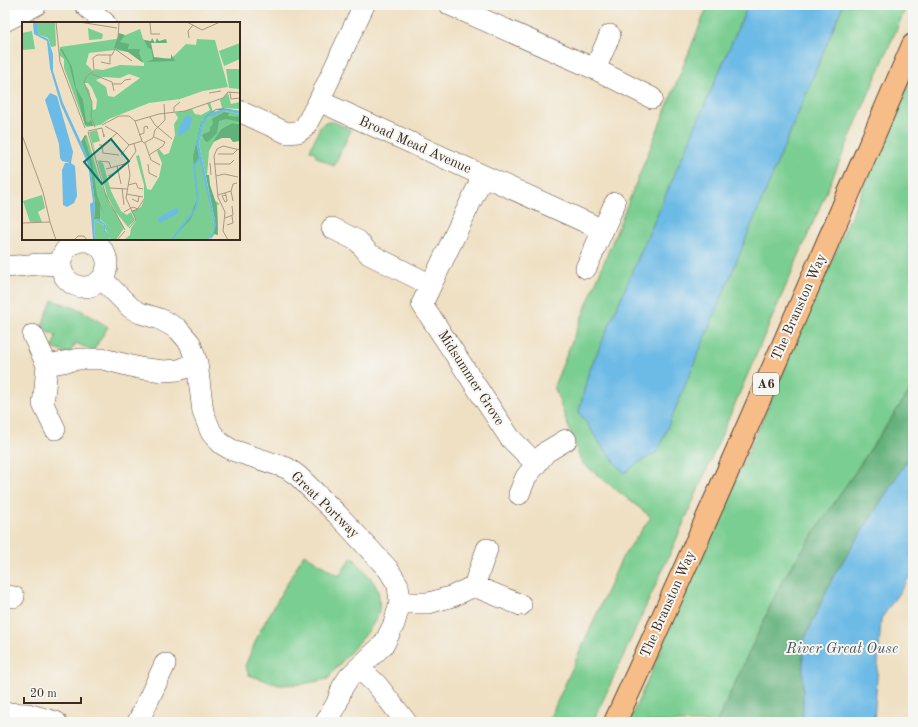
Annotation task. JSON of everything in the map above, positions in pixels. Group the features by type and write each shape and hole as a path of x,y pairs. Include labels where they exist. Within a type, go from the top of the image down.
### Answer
{"highway":[{"name":"The Branston Way","path":"615,722 804,298 913,45"}],"street":[{"path":"5,21 36,5"},
{"path":"85,5 104,22"},
{"path":"240,111 287,133 298,132 305,127 319,101 364,5"},
{"path":"450,5 595,69 652,98"},
{"path":"595,69 610,35"},
{"name":"Broad Mead Avenue","path":"319,101 604,230"},
{"name":"Midsummer Grove","path":"483,176 422,304 510,438 536,464"},
{"path":"586,268 615,203"},
{"path":"332,228 358,241 369,254 431,286"},
{"path":"93,241 104,252 107,266 106,273 102,279 92,286 80,287 67,279 61,265 66,251 71,246 78,242 93,241"},
{"path":"5,267 40,264 61,265"},
{"name":"Great Portway","path":"102,279 131,308 140,313 160,319 178,329 190,343 197,363 203,412 211,432 220,443 232,450 287,468 298,476 332,509 388,569 398,586 400,603 394,624 384,644 350,677 342,688 337,703 326,722"},
{"path":"33,335 46,365 46,388 43,404 55,429"},
{"path":"46,365 79,359 103,359 139,368 163,371 179,370 197,363"},
{"path":"519,494 526,477 546,452 566,440"},
{"path":"400,603 429,603 453,596 474,586 487,549"},
{"path":"474,586 521,605"},
{"path":"138,722 165,664"},
{"path":"359,668 377,685 406,722"},
{"path":"5,713 28,714 56,722"}],"green space":[{"path":"708,5 907,5 678,536 593,722 548,722 622,558 651,517 581,462 554,386"},
{"path":"913,73 913,386 783,579 717,722 629,722 782,375"},
{"path":"326,122 334,122 351,130 334,166 315,156 316,153 310,150 320,127"},
{"path":"52,300 81,310 108,327 93,351 76,343 69,354 52,348 56,336 41,329"},
{"path":"913,386 913,451 833,577 803,643 803,722 717,722 783,579"},
{"path":"304,554 339,576 352,557 376,586 379,595 379,610 365,636 328,679 303,684 279,685 249,675 245,666 261,629"}],"water":[{"path":"748,5 843,5 657,453 644,459 624,473 604,449 579,412 588,374"},
{"name":"River Great Ouse","path":"913,451 913,572 881,619 874,722 803,722 803,643 833,577"}]}
